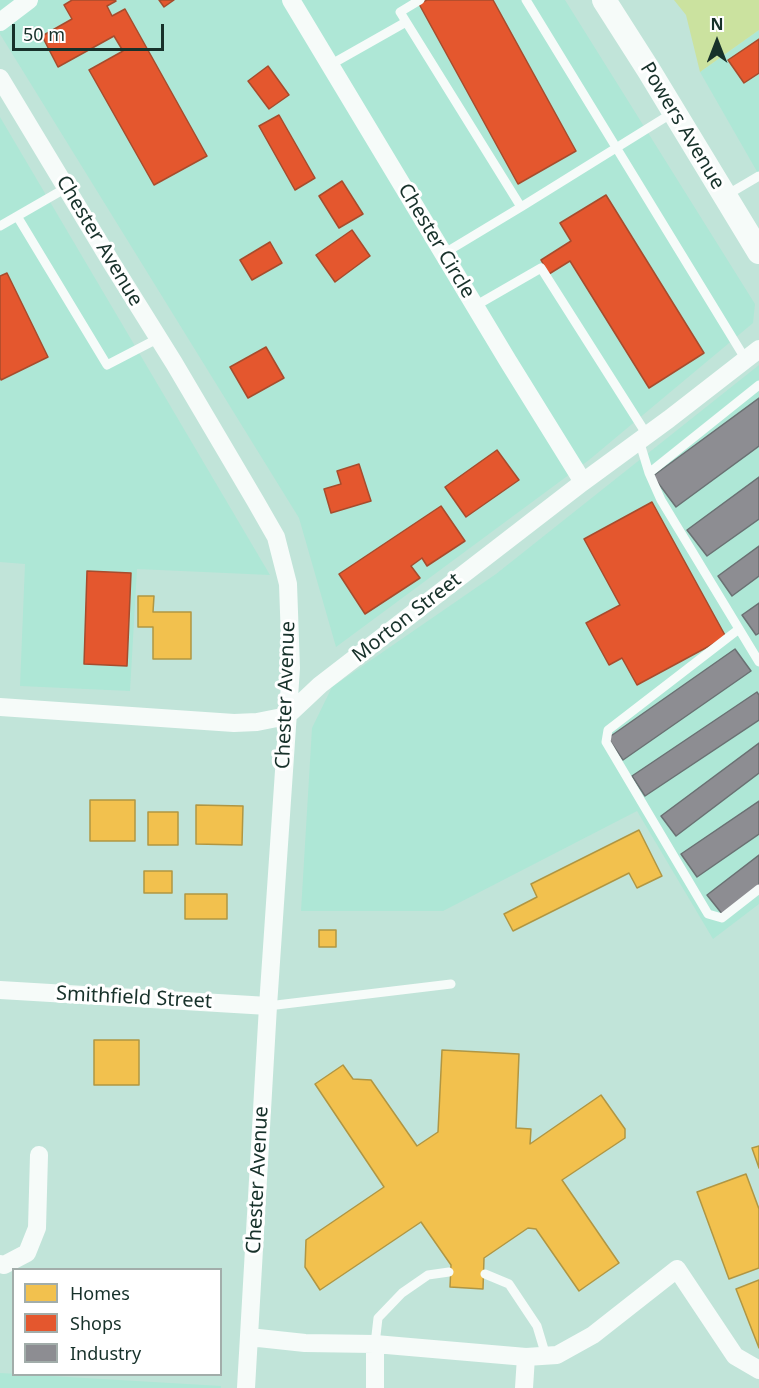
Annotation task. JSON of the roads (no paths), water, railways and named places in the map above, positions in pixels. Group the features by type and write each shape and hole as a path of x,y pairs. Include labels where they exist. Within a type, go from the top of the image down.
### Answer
{"street":[{"path":"0,22 30,0"},
{"name":"Chester Circle","path":"291,0 583,482"},
{"name":"Powers Avenue","path":"604,0 759,252"},
{"name":"Chester Avenue","path":"0,78 159,338 276,537 288,584 291,668 268,1006 246,1388"},
{"name":"Morton Street","path":"287,716 320,685 752,354"},
{"path":"0,707 234,723 257,722 287,716"},
{"name":"Smithfield Street","path":"0,990 268,1006"},
{"path":"0,1264 4,1265 27,1253 37,1228 39,1155"},
{"path":"249,1337 305,1343 375,1344 526,1357 558,1355 593,1335 677,1269 735,1356 759,1370"},
{"path":"375,1344 375,1388"},
{"path":"524,1388 526,1357"}],"lane":[{"path":"420,0 400,12 521,207"},
{"path":"526,0 616,148 752,354"},
{"path":"330,64 406,22"},
{"path":"443,254 674,112"},
{"path":"725,196 759,176"},
{"path":"0,226 66,188"},
{"path":"17,216 107,365 159,338"},
{"path":"475,306 541,268 643,438 649,473 661,500 759,662"},
{"path":"649,473 759,385"},
{"path":"739,629 608,730 606,742 708,914 722,918 759,889"},
{"path":"268,1006 451,984"},
{"path":"375,1344 378,1318 402,1293 428,1275 449,1272"},
{"path":"486,1274 509,1284 537,1326 546,1356"}]}
